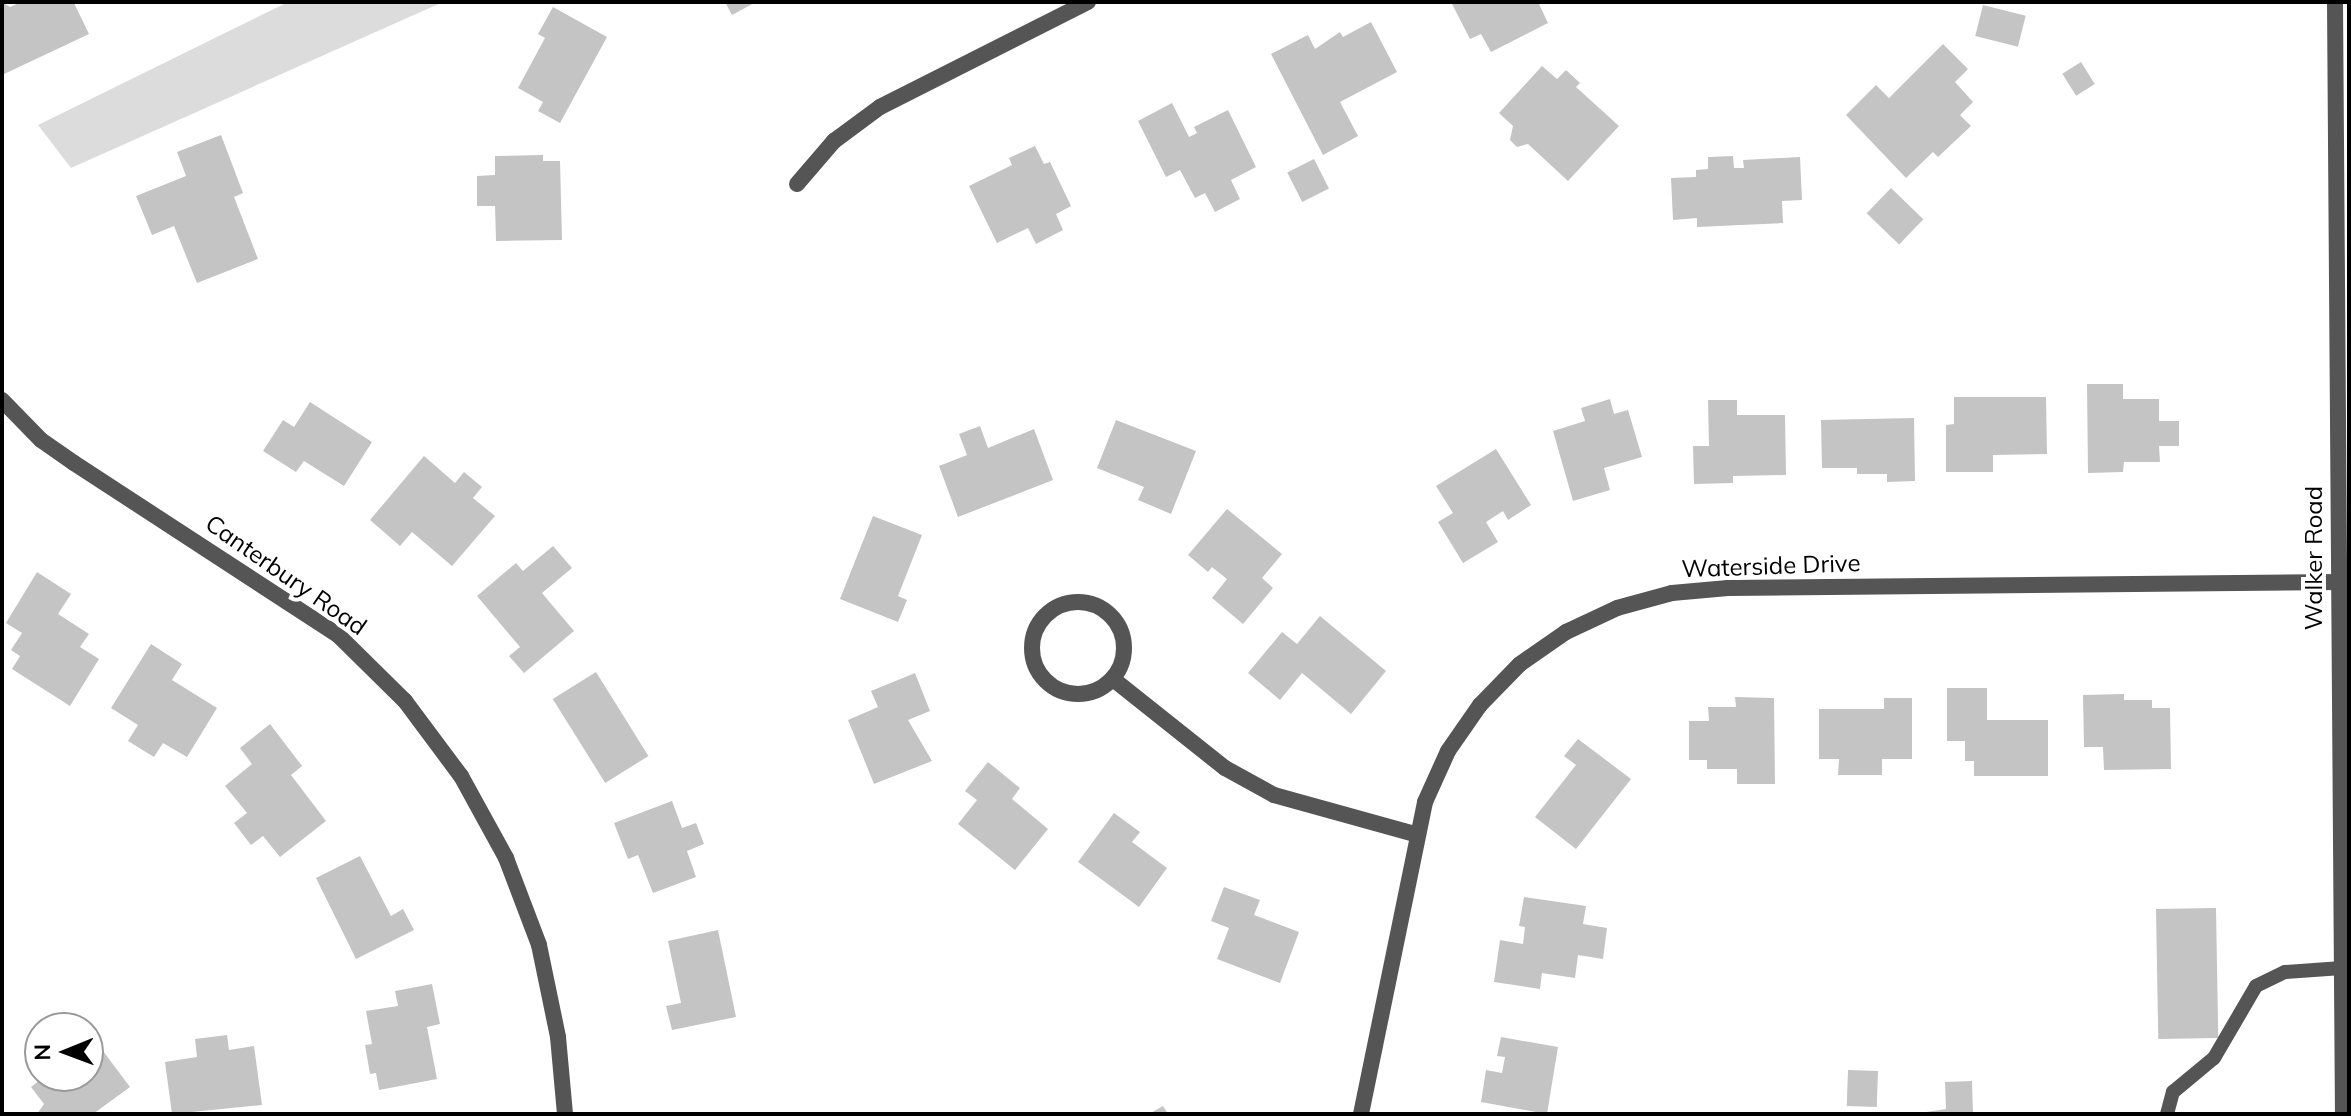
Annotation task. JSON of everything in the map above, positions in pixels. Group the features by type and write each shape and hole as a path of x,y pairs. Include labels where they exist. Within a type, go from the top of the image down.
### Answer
{"street":[{"path":"797,184 834,141 880,107 1088,2"},
{"name":"Walker Road","path":"2335,2 2343,1114"},
{"name":"Canterbury Road","path":"2,400 41,440 338,635 405,701 461,776 506,858 539,945 558,1037 565,1114"},
{"name":"Waterside Drive","path":"1361,1114 1415,834 1448,751 1480,705 1520,664 1566,632 1631,604 1672,593 1728,588 2338,582"},
{"path":"1075,602 1109,613 1124,645 1113,679 1081,695 1047,683 1031,651 1043,617 1075,602"},
{"path":"1113,679 1225,768 1274,795 1415,834"}],"lane":[{"path":"2167,1114 2173,1092 2214,1058 2256,986 2285,972 2342,968"}],"shaded area":[{"path":"288,2 443,2 71,168 38,125"}],"building":[{"path":"2,2 10,7 21,2 74,3 89,34 2,75"},
{"path":"725,2 756,2 732,15"},
{"path":"1451,2 1538,2 1548,23 1491,52 1481,34 1470,39"},
{"path":"1983,5 2026,16 2018,47 1975,36"},
{"path":"553,7 607,37 560,123 538,111 543,102 518,88 545,38 538,34"},
{"path":"1371,22 1397,72 1340,102 1358,136 1323,155 1271,54 1308,35 1315,49 1340,32 1343,37"},
{"path":"1943,44 1968,69 1955,82 1973,102 1960,115 1971,126 1938,157 1933,152 1906,178 1846,115 1876,85 1889,98"},
{"path":"2081,62 2095,84 2076,96 2062,74"},
{"path":"1542,66 1557,79 1566,70 1580,83 1576,87 1619,126 1568,181 1528,144 1517,147 1510,140 1513,126 1499,113"},
{"path":"1172,103 1189,137 1197,133 1194,127 1228,110 1256,167 1231,180 1240,199 1215,212 1205,193 1195,198 1180,170 1166,177 1138,121"},
{"path":"221,135 243,193 234,197 258,259 197,283 174,226 152,235 136,196 186,176 177,152"},
{"path":"1035,146 1044,164 1050,162 1071,206 1056,214 1063,230 1036,244 1028,228 997,243 969,186 1012,165 1009,158"},
{"path":"543,155 543,161 560,161 562,240 496,241 495,206 477,206 477,176 495,175 495,156"},
{"path":"1733,156 1734,168 1744,168 1743,160 1800,157 1802,200 1782,201 1783,223 1697,227 1697,218 1673,220 1671,178 1696,177 1696,170 1708,169 1708,157"},
{"path":"1314,159 1329,188 1302,202 1287,173"},
{"path":"1891,188 1923,219 1899,244 1867,213"},
{"path":"2087,384 2123,384 2123,399 2159,399 2159,421 2179,421 2179,446 2159,446 2160,462 2124,462 2123,472 2088,473"},
{"path":"1954,397 2046,397 2047,454 1993,455 1993,472 1946,472 1946,425 1954,424"},
{"path":"1610,399 1614,414 1628,410 1642,457 1604,468 1610,490 1573,501 1553,431 1585,421 1581,408"},
{"path":"1708,400 1737,400 1737,415 1785,415 1786,475 1733,476 1733,483 1694,484 1693,446 1709,446"},
{"path":"310,402 372,442 344,486 304,461 296,472 263,451 283,420 294,427"},
{"path":"1914,418 1915,481 1887,482 1887,474 1857,474 1857,468 1822,468 1821,420"},
{"path":"1116,420 1196,451 1171,514 1138,500 1144,487 1097,468"},
{"path":"980,426 988,448 1034,429 1053,480 958,517 939,466 967,455 959,434"},
{"path":"1496,449 1531,505 1508,520 1503,511 1486,522 1498,542 1463,563 1438,522 1453,513 1436,486"},
{"path":"424,456 455,483 464,472 482,487 473,498 495,516 452,566 412,532 400,546 370,520"},
{"path":"1227,509 1282,554 1262,578 1273,588 1243,624 1212,598 1227,579 1212,567 1208,572 1188,555"},
{"path":"873,516 922,535 898,596 907,600 898,622 840,599"},
{"path":"553,546 572,568 542,593 574,631 524,673 509,656 520,647 477,596 516,563 523,571"},
{"path":"37,572 71,594 58,614 89,634 80,647 99,659 70,706 12,669 20,656 11,650 22,633 6,623"},
{"path":"1320,616 1386,671 1351,714 1302,673 1280,700 1248,673 1282,632 1297,644"},
{"path":"151,644 182,664 172,680 217,708 187,757 163,743 154,757 128,741 138,725 111,708"},
{"path":"596,672 648,756 605,783 553,699"},
{"path":"915,673 930,711 908,720 932,761 874,784 848,720 878,707 871,691"},
{"path":"1947,688 1987,688 1987,720 2048,720 2048,776 1974,776 1974,761 1965,761 1965,741 1947,741"},
{"path":"2124,694 2124,700 2152,700 2152,708 2170,708 2171,769 2104,770 2103,747 2084,747 2083,695"},
{"path":"1735,697 1774,698 1775,784 1737,784 1737,769 1707,769 1707,760 1689,760 1689,721 1709,721 1708,707 1736,707"},
{"path":"1884,698 1912,698 1912,759 1882,759 1882,775 1838,775 1839,759 1819,759 1819,709 1884,709"},
{"path":"270,724 302,766 291,775 326,821 280,857 263,836 251,845 234,823 247,813 225,786 252,764 240,748"},
{"path":"1578,739 1631,779 1576,849 1535,817 1576,765 1564,756"},
{"path":"988,762 1020,788 1012,799 1048,829 1015,870 958,824 977,800 965,791"},
{"path":"672,801 682,828 696,823 704,844 687,851 696,877 653,893 638,855 628,859 614,823"},
{"path":"1114,813 1140,832 1132,842 1167,868 1139,907 1078,862"},
{"path":"360,856 391,916 403,909 414,930 356,959 316,878"},
{"path":"1224,887 1260,900 1254,915 1299,932 1280,983 1217,959 1229,928 1211,921"},
{"path":"1524,897 1586,906 1583,924 1607,928 1603,959 1578,955 1575,978 1542,973 1540,989 1494,982 1500,940 1523,944 1525,927 1519,926"},
{"path":"2216,908 2218,1038 2158,1039 2156,909"},
{"path":"718,930 736,1017 672,1030 666,1006 681,1003 668,941"},
{"path":"432,984 440,1024 427,1027 437,1079 379,1090 376,1073 370,1074 365,1045 372,1044 366,1011 398,1006 395,991"},
{"path":"227,1035 229,1050 254,1046 262,1105 172,1114 165,1062 197,1057 195,1039"},
{"path":"1501,1037 1558,1047 1547,1114 1481,1102 1486,1070 1502,1073 1505,1057 1497,1056"},
{"path":"104,1052 130,1087 93,1114 37,1114 44,1104 35,1092 104,1092"},
{"path":"1848,1070 1878,1071 1877,1107 1847,1106"},
{"path":"1972,1081 1973,1114 1913,1114 1946,1109 1945,1082"},
{"path":"1163,1106 1168,1114 1149,1114"}]}
